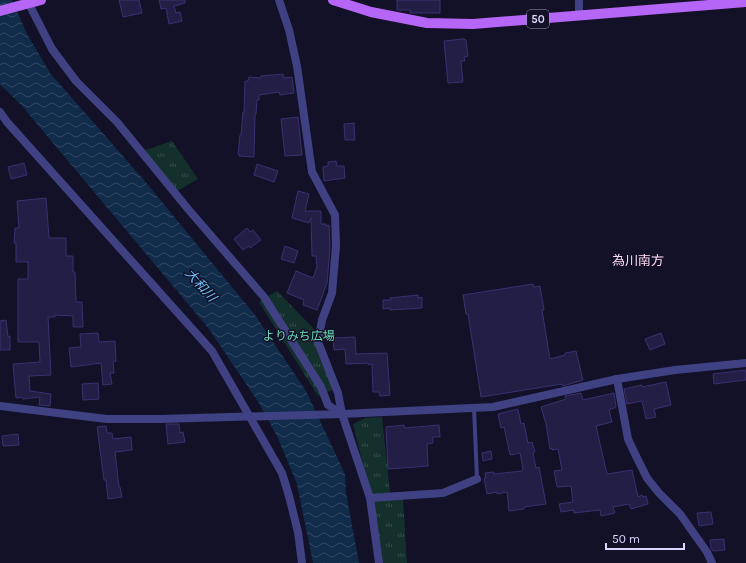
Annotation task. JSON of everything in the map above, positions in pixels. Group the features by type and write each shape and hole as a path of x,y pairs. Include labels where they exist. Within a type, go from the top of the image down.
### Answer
{"main road":[{"path":"0,11 41,0"},
{"name":"50","path":"333,0 371,12 427,23 473,24 746,2"}],"street":[{"path":"279,0 289,30 297,66 312,172 335,215 336,246 332,293 322,320 318,342 338,393 342,414 370,498 379,563"},
{"path":"579,0 579,16"},
{"path":"26,3 52,49 76,81 117,122 188,209 264,297 321,387 328,405 342,414"},
{"path":"0,112 7,122 212,351 252,416 282,472 298,532 302,563"},
{"path":"0,406 107,419 342,414 493,407 617,379 675,370 746,363"},
{"path":"617,379 628,439 640,465 647,478 680,514 707,552 712,563"},
{"path":"370,498 444,493 477,479"}],"lane":[{"path":"474,408 477,479"}],"green space":[{"path":"172,141 198,179 177,191 143,151"},
{"name":"よりみち広場","path":"277,291 313,328 333,387 332,390 318,396 259,302"},
{"path":"382,417 390,493 371,497 353,424 365,418"},
{"path":"403,499 407,563 381,563 373,500"}],"water":[{"name":"大和川","path":"0,0 12,0 27,34 50,73 143,179 255,315 306,391 345,474 346,493 359,563 313,563 297,484 278,438 259,403 209,329 22,106 0,84"}],"building":[{"path":"119,0 139,0 142,13 123,17"},
{"path":"159,0 185,0 185,3 174,6 176,13 180,12 182,21 169,24 166,8 161,9"},
{"path":"397,0 440,0 440,13 410,13 410,10 397,10"},
{"path":"466,40 468,56 464,57 465,61 461,61 463,82 448,83 444,41"},
{"path":"283,74 284,78 292,77 294,93 280,95 279,92 259,95 255,114 254,157 239,156 240,135 244,112 245,81 248,81 249,77 261,78 261,76"},
{"path":"298,117 302,155 285,156 281,119"},
{"path":"354,123 355,140 345,140 344,124"},
{"path":"336,161 337,166 344,166 345,178 324,181 323,167 328,166 328,162"},
{"path":"24,163 27,175 11,179 8,167"},
{"path":"257,164 278,171 274,182 254,175"},
{"path":"298,191 309,194 305,211 321,211 321,224 326,224 326,226 329,225 330,247 327,283 317,310 303,305 304,300 287,293 296,271 313,278 317,267 316,256 312,256 311,218 309,223 292,218"},
{"path":"46,198 49,238 66,238 66,256 73,256 76,302 82,302 83,327 73,327 73,316 55,315 55,317 48,317 51,375 29,376 30,391 51,394 50,406 39,405 40,397 23,399 22,397 16,398 13,364 40,362 39,342 18,342 18,279 28,279 28,262 16,262 16,243 14,243 15,228 19,228 17,201"},
{"path":"247,228 250,232 253,230 261,240 250,248 249,246 243,250 234,239"},
{"path":"285,246 298,251 294,263 281,259"},
{"path":"533,284 534,287 540,286 544,310 542,310 550,359 565,355 565,353 576,351 583,380 563,386 562,384 481,397 468,314 466,314 463,295"},
{"path":"418,295 418,298 422,297 422,308 383,309 383,300"},
{"path":"6,320 8,337 10,336 10,350 0,350 0,321"},
{"path":"98,333 99,342 115,341 116,361 113,362 114,373 110,373 112,384 103,385 101,363 71,367 69,348 81,347 80,334"},
{"path":"661,333 665,344 650,350 645,339"},
{"path":"355,337 356,354 387,353 390,395 380,396 379,392 373,392 372,364 346,364 345,349 334,350 333,338"},
{"path":"746,370 746,380 714,384 713,374"},
{"path":"666,382 671,405 654,409 656,417 646,419 642,401 627,404 624,389"},
{"path":"98,383 99,399 83,400 82,384"},
{"path":"581,393 583,400 614,393 616,407 609,410 612,422 596,426 607,474 632,470 638,497 642,495 643,497 646,496 648,504 631,509 629,504 613,507 615,513 601,516 600,510 574,513 574,510 561,512 559,504 573,502 571,486 557,487 554,471 562,470 558,449 550,449 546,424 541,407 566,399 565,396"},
{"path":"518,409 521,424 524,423 528,443 532,442 535,452 533,453 536,468 539,467 546,504 509,511 507,492 487,494 484,478 486,478 485,473 494,472 494,474 522,471 523,469 520,453 510,455 504,427 501,428 498,414"},
{"path":"166,424 179,424 180,433 183,432 185,442 168,444"},
{"path":"404,425 405,428 439,425 440,437 433,437 433,443 427,444 428,466 388,469 386,427"},
{"path":"106,426 107,433 112,433 113,439 131,437 132,450 115,452 119,487 122,497 108,499 97,427"},
{"path":"18,434 19,445 3,446 2,436"},
{"path":"491,451 492,459 483,461 482,453"},
{"path":"711,512 713,524 699,526 697,513"},
{"path":"724,539 725,550 713,551 710,540"}],"district":[{"name":"為川南方","path":"638,260"}]}
